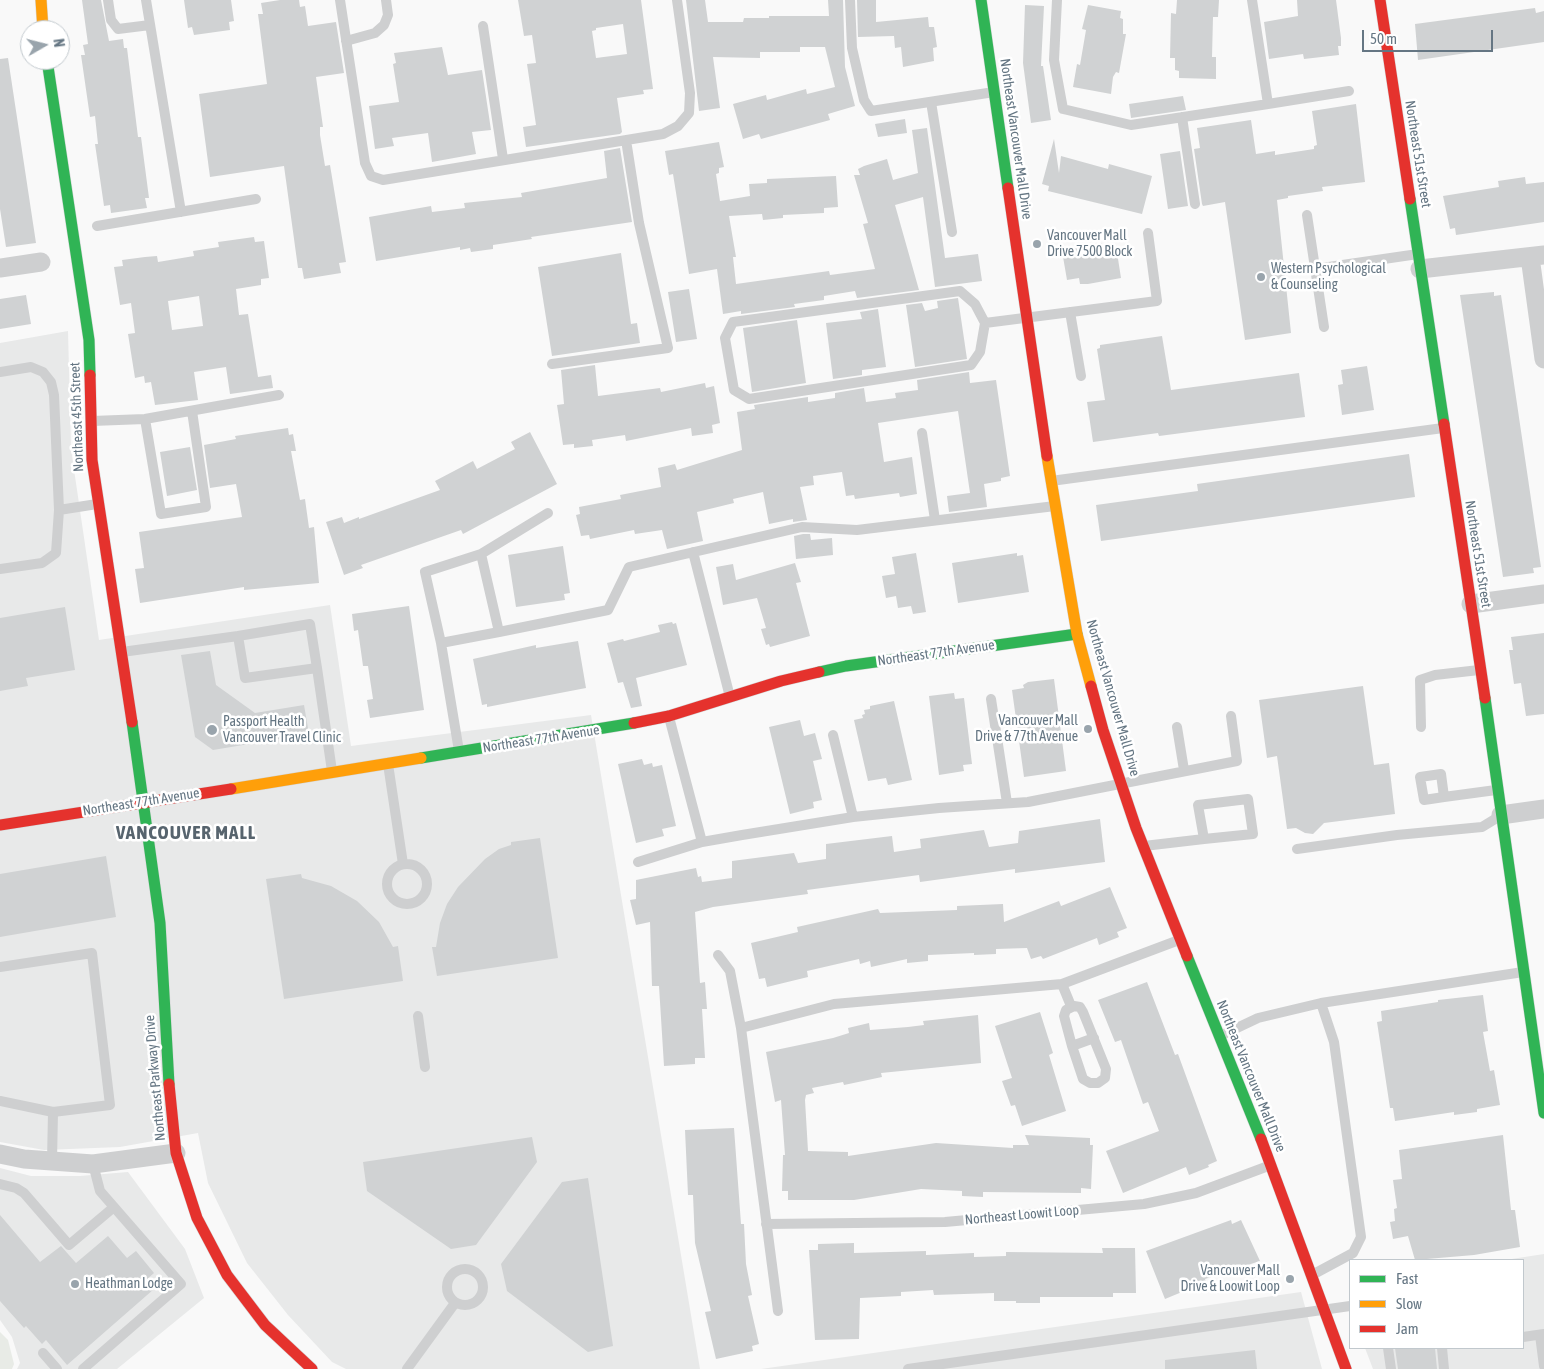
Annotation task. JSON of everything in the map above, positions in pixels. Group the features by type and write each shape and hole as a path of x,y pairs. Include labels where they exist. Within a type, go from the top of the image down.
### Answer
{"street":[{"path":"41,0 42,20"},
{"name":"Northeast Vancouver Mall Drive","path":"980,0 1077,634 1103,730 1143,846 1271,1165 1346,1369"},
{"name":"Northeast 51st Street","path":"1380,0 1471,604 1544,1111"},
{"name":"Northeast 45th Street","path":"49,70 88,332 92,460 144,801"},
{"path":"1419,262 1537,256 1544,359"},
{"path":"0,268 42,262"},
{"path":"1471,604 1544,594"},
{"name":"Northeast 77th Avenue","path":"0,825 606,729 669,716 781,682 846,666 1077,634"},
{"name":"Northeast Parkway Drive","path":"144,801 160,923 166,1044 176,1153 197,1218 227,1275 265,1325 312,1369"},
{"path":"1501,815 1544,809"},
{"path":"0,1154 24,1159 94,1164 176,1153"}],"lane":[{"path":"108,0 111,20 118,29 150,25"},
{"path":"146,0 181,212"},
{"path":"340,0 365,163 371,176 383,180 663,134 678,126 689,113 690,93 677,0"},
{"path":"346,41 375,33 384,25 388,15 386,0"},
{"path":"850,0 852,48 864,100 871,111 994,92"},
{"path":"1057,0 1054,60 1063,109 1131,125 1349,91"},
{"path":"1252,0 1268,104"},
{"path":"483,26 503,159"},
{"path":"931,102 952,232"},
{"path":"1182,117 1195,204"},
{"path":"552,364 668,348 639,223 626,140"},
{"path":"97,226 256,199"},
{"path":"1306,215 1324,326"},
{"path":"985,323 1027,316 1157,302 1148,233"},
{"path":"1315,269 1419,262"},
{"path":"960,291 976,304 985,323 980,352 971,365 749,399 734,390 725,338 733,322 960,291"},
{"path":"1070,312 1081,376"},
{"path":"0,372 31,367 43,372 51,382 54,395 59,510 56,553 42,563 0,569"},
{"path":"91,421 145,419 279,395"},
{"path":"145,419 161,514 206,507 192,411"},
{"path":"1052,480 1444,428"},
{"path":"922,433 935,520"},
{"path":"59,510 99,504"},
{"path":"441,644 608,610 629,567 802,527 857,530 1056,506"},
{"path":"459,752 441,644 424,572 481,554 548,513"},
{"path":"694,552 731,698"},
{"path":"481,554 499,632"},
{"path":"121,652 310,624 332,772"},
{"path":"238,636 245,678 317,668"},
{"path":"1421,727 1420,680 1434,675 1480,670"},
{"path":"990,699 1007,803"},
{"path":"669,716 702,842"},
{"path":"638,862 702,842 853,817 1007,803 1088,792 1121,782 1237,761 1231,716"},
{"path":"1177,727 1184,770"},
{"path":"833,735 853,817"},
{"path":"388,763 403,864"},
{"path":"1444,797 1497,790"},
{"path":"1143,846 1253,834 1248,798 1198,805 1204,839"},
{"path":"1297,849 1397,835 1482,827 1501,815"},
{"path":"403,864 415,865 423,871 428,881 426,892 421,899 410,904 400,903 392,896 387,887 389,876 394,868 403,864"},
{"path":"741,1028 834,1004 1062,984 1180,940"},
{"path":"0,967 92,953 110,1105 53,1112 0,1101"},
{"path":"718,955 730,971 741,1028 778,1311"},
{"path":"1219,1037 1258,1018 1321,1003 1524,972"},
{"path":"1062,984 1071,1006"},
{"path":"1312,1275 1353,1254 1361,1237 1334,1042 1321,1003"},
{"path":"1071,1006 1077,1006 1082,1010 1106,1069 1105,1078 1098,1083 1090,1084 1083,1079 1064,1016 1066,1010 1071,1006"},
{"path":"418,1016 425,1067"},
{"path":"1072,1046 1094,1038"},
{"path":"52,1161 53,1112"},
{"path":"83,1369 181,1284 100,1191 94,1164"},
{"name":"Northeast Loowit Loop","path":"766,1224 944,1222 1144,1204 1196,1193 1271,1165"},
{"path":"0,1184 16,1188 24,1193 69,1245 114,1207"},
{"path":"407,1369 455,1303"},
{"path":"908,1369 1349,1306"},
{"path":"1524,1337 1542,1334 1544,1366"},
{"path":"1388,1349 1391,1369"},
{"path":"1443,1349 1444,1369"},
{"path":"43,1353 57,1369"}],"shaded area":[{"path":"68,331 71,449 99,640 330,605 351,746 591,715 700,1369 346,1369 332,1362 288,1315 247,1263 208,1183 198,1133 120,1147 44,1150 0,1142 0,343"},
{"path":"0,1168 31,1176 80,1176 128,1172 185,1249 204,1298 117,1369 17,1369 20,1363 12,1337 0,1320"},
{"path":"1544,1254 1544,1369 1373,1369 1365,1349 1524,1349 1524,1259 1512,1259"},
{"path":"1301,1292 1322,1369 761,1369"},
{"path":"0,1332 8,1340 14,1364 12,1369 0,1369"}],"building":[{"path":"82,0 101,0 109,41 123,39 124,48 127,48 138,137 141,137 149,198 145,198 147,208 111,213 110,205 104,206 95,144 98,144 95,116 90,117 81,55 85,55 83,45 88,44"},
{"path":"184,0 231,0 234,21 229,22 230,30 194,35 192,27 188,28"},
{"path":"299,0 300,7 305,6 308,26 336,22 344,73 316,77 323,127 320,127 320,135 325,166 330,165 346,262 339,263 341,273 304,279 302,268 298,268 284,166 210,177 199,94 267,84 258,14 263,14 261,3"},
{"path":"518,0 641,0 653,89 643,90 644,94 617,98 622,132 620,134 526,147 523,127 536,125 527,64 536,63 532,35 524,36","holes":["623,24 627,54 596,58 592,31 596,30 596,28"]},
{"path":"686,0 705,0 708,22 743,22 744,18 769,18 769,16 829,16 828,0 843,0 845,67 855,106 828,114 830,120 761,139 759,134 743,139 733,104 766,95 767,100 806,89 807,94 835,87 825,47 800,47 800,52 760,52 760,58 713,57 720,108 699,111"},
{"path":"857,0 876,0 876,22 928,17 929,27 934,27 937,47 933,48 934,61 903,67 901,47 895,48 894,36 858,37"},
{"path":"1177,0 1219,0 1218,17 1213,17 1212,57 1216,57 1216,79 1179,78 1179,71 1175,70 1175,58 1170,58 1171,13 1176,14"},
{"path":"1297,0 1336,0 1341,38 1341,46 1338,46 1339,55 1304,59 1303,54 1269,59 1264,22 1298,16"},
{"path":"1025,5 1044,6 1041,66 1043,66 1051,120 1031,123 1023,63"},
{"path":"1088,5 1121,11 1120,18 1123,19 1123,34 1126,34 1119,73 1116,72 1113,77 1111,94 1073,87 1077,64 1080,65 1086,30 1082,29"},
{"path":"1535,8 1536,13 1544,11 1544,42 1418,60 1415,24"},
{"path":"442,47 448,75 482,70 491,130 472,132 476,154 432,162 428,133 392,138 394,146 375,149 369,106 399,102 393,64 396,63 394,53"},
{"path":"8,58 36,243 6,247 0,209 0,59"},
{"path":"1183,96 1186,110 1131,118 1129,104"},
{"path":"1356,104 1365,182 1322,187 1323,191 1288,196 1288,198 1277,200 1291,333 1245,340 1225,202 1203,206 1202,204 1194,149 1200,148 1197,128 1251,120 1256,154 1275,151 1275,155 1314,149 1314,146 1317,145 1312,111"},
{"path":"905,119 907,133 878,137 875,124"},
{"path":"927,128 945,258 978,254 982,281 935,287 923,197 895,205 919,290 857,298 855,291 824,296 824,300 794,304 795,307 741,314 741,311 723,314 717,269 689,274 673,174 669,175 665,151 719,142 724,167 719,168 719,173 716,174 720,201 750,196 749,184 767,183 767,179 836,176 838,207 824,208 824,213 783,215 783,218 763,220 762,214 729,216 736,257 733,257 736,284 829,271 830,275 875,269 863,224 868,223 854,175 860,175 858,169 864,166 887,159 893,180 918,173 912,130"},
{"path":"1054,139 1059,173 1061,156 1108,169 1109,164 1152,176 1142,214 1048,191 1049,186 1042,184"},
{"path":"620,148 632,222 531,237 532,239 493,245 493,249 471,252 470,248 460,250 460,247 376,261 369,217 431,206 432,212 465,208 464,203 522,197 521,193 607,178 604,151"},
{"path":"1180,151 1188,206 1168,209 1160,154"},
{"path":"1525,177 1526,184 1544,182 1544,222 1456,235 1455,228 1450,229 1443,196 1499,187 1498,181"},
{"path":"254,237 255,242 264,241 269,278 261,279 261,285 236,289 239,315 248,314 258,377 271,375 273,388 230,394 226,367 194,372 198,400 155,405 151,382 145,383 144,376 135,378 128,334 135,333 131,303 120,305 114,267 123,266 122,260 157,256 158,262 194,256 193,251 219,247 218,242","holes":["199,296 203,326 172,330 168,301"]},
{"path":"1102,243 1102,246 1116,246 1121,278 1088,284 1080,284 1079,278 1067,280 1062,251 1075,249 1074,247"},
{"path":"621,253 631,324 637,323 640,343 552,356 538,267"},
{"path":"689,289 697,339 676,342 668,292"},
{"path":"1494,292 1494,296 1501,295 1541,567 1533,568 1534,573 1503,577 1460,295"},
{"path":"26,295 31,324 0,329 0,299"},
{"path":"958,298 967,359 915,367 906,305 922,303 925,311 938,308 937,301"},
{"path":"878,309 886,367 862,370 862,375 833,379 826,323 862,319 860,312"},
{"path":"797,320 806,383 752,392 743,328"},
{"path":"1162,336 1171,390 1299,373 1305,417 1159,436 1158,433 1093,442 1087,402 1105,400 1097,349 1100,348 1100,345"},
{"path":"595,365 598,396 660,388 661,392 705,383 706,388 714,386 720,423 712,425 713,433 692,436 691,428 626,441 625,435 592,440 593,446 574,448 574,444 563,445 557,405 564,404 561,370"},
{"path":"1367,366 1374,410 1342,415 1338,385 1343,384 1341,370"},
{"path":"969,372 970,383 996,380 1010,476 1001,478 1001,481 984,484 987,507 949,512 947,496 970,493 958,411 878,423 884,462 912,457 917,494 900,497 899,493 855,499 854,495 846,496 842,472 813,476 814,485 800,487 807,520 793,522 793,519 769,524 763,492 733,499 734,503 697,512 703,541 667,549 662,530 635,534 634,530 590,539 589,535 581,536 576,515 580,514 579,507 621,499 620,495 661,487 658,468 675,464 677,470 742,450 737,412 755,409 754,405 808,397 808,402 835,398 835,393 864,388 866,402 896,398 895,393 918,390 917,380"},
{"path":"288,428 289,435 293,434 296,451 291,451 300,500 305,499 309,528 314,527 319,583 244,590 244,587 140,603 135,569 144,568 139,532 242,517 236,484 210,488 204,445 236,439 235,436"},
{"path":"530,432 557,484 463,534 461,530 361,565 363,568 344,575 326,522 342,517 344,523 359,517 359,519 440,490 435,481 473,461 477,469 515,449 511,442"},
{"path":"190,447 197,490 167,496 160,452"},
{"path":"1409,454 1415,497 1101,541 1096,505 1198,491 1197,484"},
{"path":"810,534 811,540 832,538 833,555 796,559 794,536"},
{"path":"563,546 570,593 564,594 565,600 516,607 508,555"},
{"path":"916,553 926,612 913,614 911,606 898,608 896,596 886,598 882,576 895,574 892,557"},
{"path":"1017,553 1017,556 1023,555 1029,592 958,603 952,563"},
{"path":"795,563 801,582 796,583 810,636 770,647 769,644 766,645 761,629 766,628 757,598 723,605 716,567 733,564 736,580"},
{"path":"409,606 424,710 370,718 367,700 373,699 368,666 363,666 358,630 354,631 352,614"},
{"path":"65,607 75,670 26,678 28,686 0,691 0,618"},
{"path":"672,622 673,624 676,623 687,665 636,678 642,706 631,708 623,682 618,683 607,643 660,632 658,625"},
{"path":"1544,633 1544,714 1526,716 1521,683 1514,684 1509,650 1513,650 1511,637"},
{"path":"578,641 586,688 487,707 487,704 482,705 473,659 536,645 536,648"},
{"path":"210,651 216,685 255,713 304,705 309,734 213,750 195,737 181,655"},
{"path":"1054,679 1066,771 1024,777 1012,690 1024,688 1023,685 1028,682"},
{"path":"1363,686 1374,765 1389,763 1395,814 1324,823 1313,834 1305,833 1296,828 1287,829 1277,756 1267,758 1259,700"},
{"path":"954,693 955,699 964,698 972,764 963,765 964,771 939,775 929,696"},
{"path":"894,701 912,780 888,785 886,778 868,781 854,720 863,718 864,710 870,709 870,706"},
{"path":"800,720 804,736 815,733 822,759 813,761 822,800 813,802 814,808 790,814 769,727"},
{"path":"642,759 644,765 652,763 653,767 662,765 676,826 662,829 664,836 636,843 618,764"},
{"path":"1100,819 1105,862 1015,873 1015,869 920,882 919,875 807,890 808,894 713,907 695,912 700,983 705,982 707,1009 702,1009 705,1058 695,1058 695,1064 664,1066 659,986 652,986 650,922 636,925 630,900 636,899 636,880 696,868 698,877 701,876 702,882 732,878 732,861 794,853 798,863 826,859 826,844 892,836 894,852 921,848 920,839 984,830 989,847 1018,843 1019,831"},
{"path":"540,838 558,958 437,976 432,947 436,947 440,923 447,904 458,887 485,859 499,849 511,845 511,842"},
{"path":"106,856 116,917 0,937 0,874"},
{"path":"301,874 302,878 331,886 357,901 379,922 393,947 398,946 403,981 284,999 266,879"},
{"path":"1110,887 1127,928 1117,932 1119,937 1099,945 1097,938 1043,959 1041,956 1031,959 1027,948 996,949 996,954 928,955 928,961 907,963 907,959 871,967 870,961 860,964 859,959 807,971 808,977 767,987 765,978 759,979 751,943 798,932 797,927 878,909 880,913 957,910 957,906 1003,904 1004,922 1059,901 1061,906"},
{"path":"1147,982 1175,1055 1178,1054 1217,1161 1208,1165 1209,1167 1189,1175 1186,1167 1123,1193 1106,1151 1159,1131 1148,1102 1143,1104 1121,1040 1115,1042 1098,1000"},
{"path":"1483,995 1488,1031 1483,1032 1490,1071 1494,1070 1500,1105 1477,1109 1477,1112 1454,1115 1454,1112 1395,1121 1393,1108 1390,1108 1377,1022 1382,1021 1381,1011 1438,1002 1438,1000"},
{"path":"1040,1012 1053,1053 1049,1055 1066,1111 1022,1126 1015,1105 1011,1106 1002,1081 1012,1078 995,1026"},
{"path":"978,1015 981,1063 881,1073 882,1077 844,1085 843,1082 812,1088 814,1093 806,1095 805,1100 808,1151 848,1152 848,1156 936,1143 1013,1148 1013,1145 1029,1145 1025,1135 1090,1138 1090,1145 1093,1145 1091,1189 1081,1188 1081,1193 983,1192 983,1197 962,1196 962,1191 921,1189 854,1200 788,1200 788,1191 782,1191 783,1155 785,1155 781,1100 775,1102 766,1052 833,1038 849,1033 848,1028 869,1023 870,1030 924,1025 923,1021"},
{"path":"734,1128 741,1224 744,1224 746,1264 752,1295 748,1296 759,1344 752,1346 753,1351 716,1359 705,1312 711,1311 695,1243 693,1195 688,1195 685,1130"},
{"path":"1503,1135 1511,1210 1515,1210 1520,1247 1474,1255 1415,1259 1408,1236 1393,1239 1390,1222 1395,1221 1394,1209 1397,1208 1393,1180 1402,1179 1399,1150"},
{"path":"532,1137 537,1162 476,1245 451,1249 367,1191 363,1162"},
{"path":"588,1178 613,1346 588,1352 507,1291 501,1264 562,1182"},
{"name":"Heathman Lodge","path":"0,1215 40,1262 61,1246 76,1263 108,1236 127,1258 136,1251 154,1273 146,1280 154,1289 67,1365 46,1340 42,1344 26,1326 24,1328 0,1301"},
{"path":"1231,1220 1232,1224 1241,1220 1260,1261 1205,1279 1206,1282 1165,1299 1146,1251"},
{"path":"854,1243 854,1253 926,1251 926,1255 974,1253 974,1257 1006,1256 1006,1252 1103,1253 1102,1248 1135,1248 1136,1293 1113,1293 1113,1297 1040,1297 1040,1303 994,1301 994,1293 934,1295 933,1290 901,1292 901,1296 860,1298 859,1339 815,1340 809,1250 818,1250 818,1244"},
{"path":"1395,1349 1435,1349 1437,1369 1398,1369"},
{"path":"1255,1350 1257,1369 1165,1369 1165,1360"}],"traffic: fast":[{"path":"981,0 1008,188"},
{"path":"48,70 89,340 90,375"},
{"path":"1410,199 1444,424"},
{"path":"819,672 846,666 1077,634"},
{"path":"1485,698 1544,1113"},
{"path":"132,722 160,923 169,1084"},
{"path":"421,758 634,723"},
{"path":"1187,956 1261,1139"}],"traffic: slow":[{"path":"41,0 42,20"},
{"path":"1047,456 1077,634 1091,686"},
{"path":"231,789 421,758"}],"traffic: jam":[{"path":"1380,0 1410,199"},
{"path":"1008,188 1047,456"},
{"path":"90,375 92,460 132,722"},
{"path":"1444,424 1485,698"},
{"path":"634,723 669,716 781,681 819,672"},
{"path":"1091,686 1103,730 1136,828 1187,956"},
{"path":"0,825 231,789"},
{"path":"169,1084 176,1153 197,1218 227,1275 265,1325 312,1369"},
{"path":"1261,1139 1346,1369"}],"place":[{"name":"Vancouver Mall Drive 7500 Block","path":"1037,244"},
{"name":"Western Psychological & Counseling","path":"1261,277"},
{"name":"Vancouver Mall Drive & 77th Avenue","path":"1088,729"},
{"name":"Passport Health Vancouver Travel Clinic","path":"212,730"},
{"name":"Vancouver Mall Drive & Loowit Loop","path":"1290,1279"},
{"name":"Heathman Lodge","path":"75,1284"}],"district":[{"name":"VANCOUVER MALL","path":"186,833"}]}
